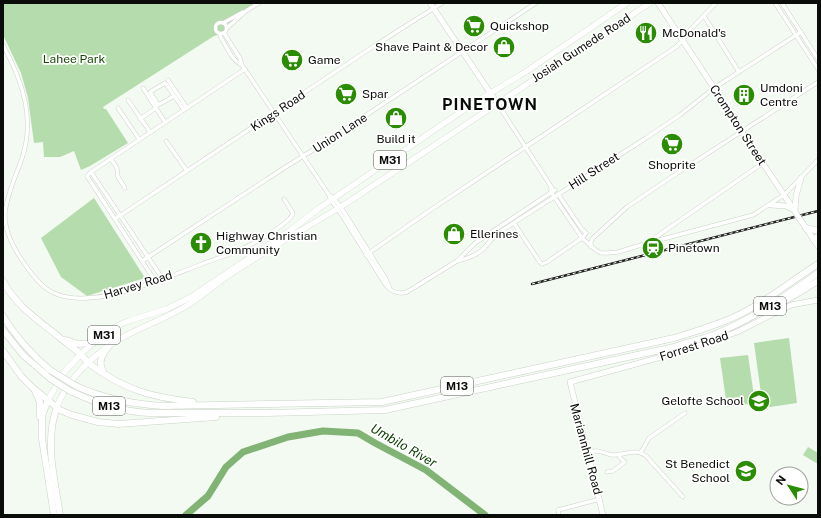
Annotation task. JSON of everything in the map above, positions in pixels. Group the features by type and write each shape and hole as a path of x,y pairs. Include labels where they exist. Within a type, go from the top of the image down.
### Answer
{"highway":[{"path":"805,226 818,231"},
{"name":"M13","path":"3,316 15,335 27,349 50,370 90,393 114,400 149,405 292,404 387,401 674,338 716,324 744,312 818,264"},
{"name":"M13","path":"3,330 22,355 51,379 70,391 100,404 135,412 193,414 385,410 674,347 717,333 764,310 818,273"},
{"path":"3,281 16,301 28,313 80,354 88,363 129,388 158,397 196,402 292,404"},
{"path":"717,333 729,330 756,318 818,281"},
{"path":"58,336 73,343 84,345 93,343"},
{"path":"104,373 100,359 109,346"},
{"path":"3,351 33,388 60,410 72,415"},
{"path":"33,388 40,402 39,416 54,515"},
{"path":"42,430 42,416 48,400"},
{"path":"57,407 50,440 60,515"},
{"path":"52,426 58,416 65,414 98,422 118,424 244,416 267,413"}],"main road":[{"name":"Josiah Gumede Road","path":"48,400 65,371 80,354 119,325 173,306 191,297 268,246 331,198 490,93 527,71 627,3"},
{"name":"Josiah Gumede Road","path":"57,407 70,384 88,363 109,346 135,330 186,306 230,275 299,230 338,208 650,3"}],"street":[{"path":"259,3 223,23 218,24 216,27 217,32 222,33 240,58 244,67 368,254 423,215 676,47 716,3"},
{"path":"430,3 497,103 582,238 592,248 602,253 618,252 746,218 771,205 784,195 818,160"},
{"name":"Kings Road","path":"115,219 374,46 442,3"},
{"name":"Union Lane","path":"142,261 439,68 536,3"},
{"name":"Crompton Street","path":"658,3 784,195 805,226 816,238 818,246"},
{"path":"775,3 818,69"},
{"path":"782,3 818,59"},
{"path":"222,33 246,11"},
{"path":"704,16 739,72"},
{"path":"223,23 226,28"},
{"name":"Hill Street","path":"368,254 390,290 401,294 407,292 457,261 476,255 483,250 492,238 680,115 714,88 801,32"},
{"name":"Harvey Road","path":"3,46 23,88 27,113 27,136 24,152 8,196 6,211 7,229 18,255 33,275 45,287 54,293 82,299 102,297 155,281 239,250 273,231 292,217 292,210 284,199"},
{"path":"155,281 87,176 244,67"},
{"path":"168,80 185,109"},
{"path":"592,248 592,240 598,232 627,207 818,82"},
{"path":"174,96 158,105 150,91 165,83 185,109"},
{"path":"143,88 166,122"},
{"path":"128,100 150,132"},
{"path":"118,108 139,139"},
{"path":"140,118 156,108"},
{"path":"166,141 186,171"},
{"path":"111,159 117,168 118,177 125,188"},
{"path":"648,243 763,163"},
{"path":"91,172 162,278"},
{"path":"796,212 796,196 801,178"},
{"name":"Hill Street","path":"457,261 470,247 553,191"},
{"path":"556,196 586,233"},
{"path":"771,205 786,206 796,212"},
{"path":"514,223 538,261 542,264 582,238 586,233 598,232"},
{"path":"470,247 472,252 476,255"},
{"name":"Forrest Road","path":"570,382 650,361 708,343 743,329 791,306 817,299"},
{"path":"572,391 575,384 580,379"},
{"name":"Mariannhill Road","path":"570,382 603,515"},
{"path":"641,452 649,438 685,413"},
{"path":"587,452 598,450 612,455 641,452 683,497"},
{"path":"607,472 613,471 625,462 620,458 619,454"},
{"path":"559,515 558,510 600,498"}],"green space":[{"name":"Lahee Park","path":"3,3 259,3 226,25 227,29 225,33 214,36 103,107 106,109 128,143 81,170 74,151 60,157 44,157 43,142 34,143 28,98 21,73 3,35"},
{"path":"94,198 145,278 87,296 61,277 41,238"},
{"path":"789,338 797,403 763,408 754,343"},
{"path":"748,355 755,403 727,407 720,358"},
{"path":"808,447 818,453 818,464 803,455"}],"waterway":[{"name":"Umbilo River","path":"186,515 208,496 226,467 243,452 288,437 323,431 358,433 426,470 485,515"}],"railway":[{"path":"532,284 818,211"}],"place":[{"name":"Quickshop","path":"474,26"},
{"name":"McDonald's","path":"646,33"},
{"name":"Shave Paint & Decor","path":"504,47"},
{"name":"Game","path":"292,60"},
{"name":"Spar","path":"346,94"},
{"name":"Umdoni Centre","path":"744,95"},
{"name":"Build it","path":"396,118"},
{"name":"Shoprite","path":"672,144"},
{"name":"Ellerines","path":"454,234"},
{"name":"Highway Christian Community","path":"201,243"},
{"name":"Pinetown","path":"653,248"},
{"name":"Gelofte School","path":"759,401"},
{"name":"St Benedict School","path":"746,471"}],"district":[{"name":"PINETOWN","path":"490,104"}]}
